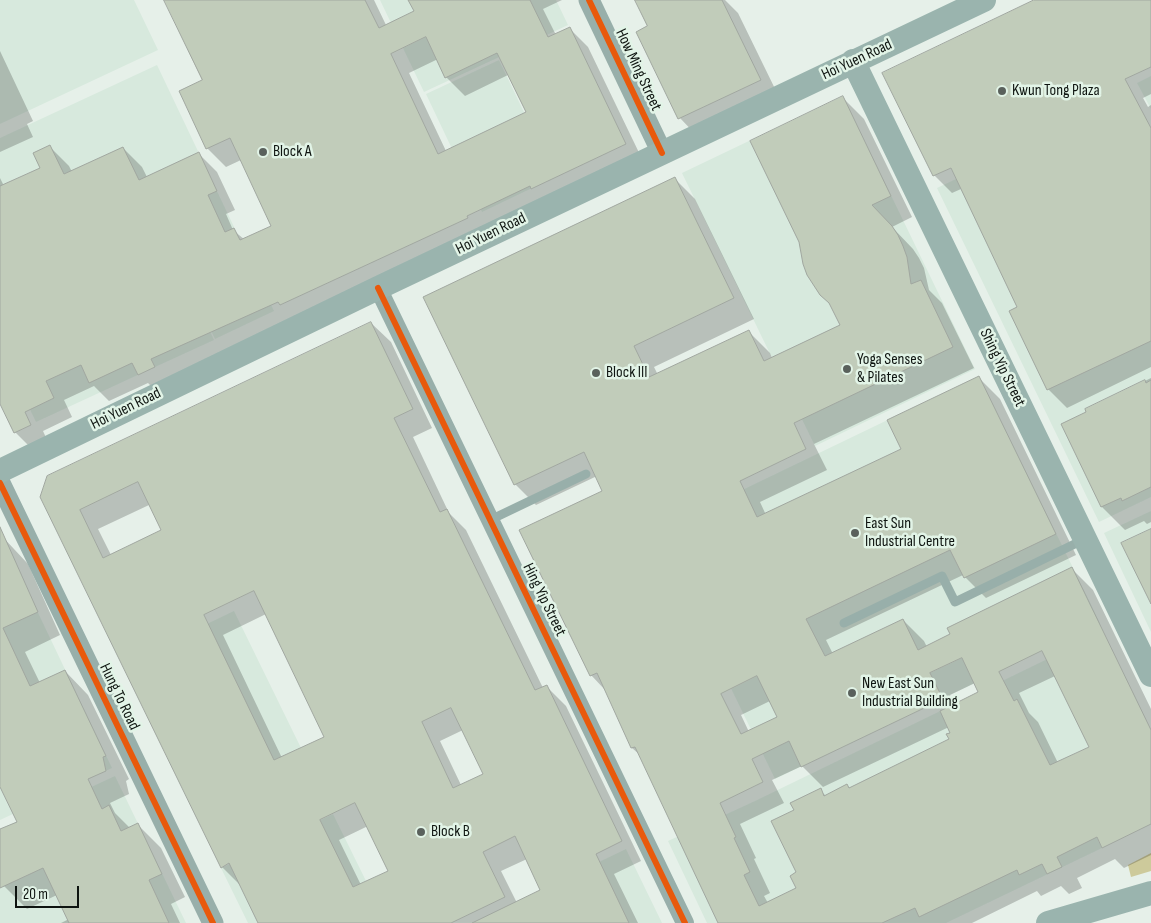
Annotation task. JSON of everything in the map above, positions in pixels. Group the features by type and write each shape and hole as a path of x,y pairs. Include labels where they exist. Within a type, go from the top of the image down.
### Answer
{"main road":[{"name":"Hoi Yuen Road","path":"0,470 984,0"},
{"name":"Shing Yip Street","path":"853,61 1151,675"},
{"path":"1048,923 1148,893"}],"street":[{"name":"How Ming Street","path":"589,0 662,153"},
{"name":"Hing Yip Street","path":"378,288 685,923"},
{"name":"Hung To Road","path":"0,482 213,923"}],"lane":[{"path":"490,520 586,474"},
{"path":"844,623 942,576 955,602 1085,539"}],"shaded area":[{"path":"0,0 134,0 158,50 0,124"},
{"path":"380,0 556,0 568,25 424,92"},
{"path":"499,60 555,177 482,212 426,94"},
{"path":"157,65 274,311 215,339 158,219 214,340 36,422 22,393 0,264 0,138"},
{"path":"1151,76 1151,109 1137,83"},
{"path":"1133,95 1151,128 1151,497 1099,522 937,188"},
{"path":"843,96 975,369 815,446 682,173"},
{"path":"979,376 1100,623 775,779 655,532"},
{"path":"1151,511 1151,632 1104,533"},
{"path":"0,533 112,768 0,820"},
{"path":"234,611 301,748 189,801 123,664"},
{"path":"1103,632 1146,719 1060,761 1102,848 946,923 707,923 668,841 755,801"},
{"path":"115,776 186,923 0,923 0,829"},
{"path":"333,814 366,881 278,923 248,923 221,868"},
{"path":"626,849 662,923 472,923"},
{"path":"1151,853 1151,871 1131,877 1128,865"}],"building":[{"path":"164,0 365,0 379,28 414,11 408,0 530,0 548,37 570,27 626,144 531,189 530,186 467,216 468,218 280,305 278,302 151,359 155,367 138,375 132,363 89,383 81,365 46,381 54,398 25,412 31,425 14,433 0,404 0,186 40,168 33,153 50,145 64,174 123,147 139,180 199,152 217,191 208,195 225,232 234,228 240,240 271,226 230,138 206,149 179,91 202,80","holes":["426,37 445,78 497,53 526,112 438,154 391,54"]},
{"path":"635,0 722,0 761,80 678,119 636,32 647,26"},
{"path":"1034,0 1151,0 1151,67 1125,79 1151,128 1151,341 1047,390 1009,311 1017,307 951,168 933,176 882,73"},
{"path":"843,96 891,196 872,205 898,235 907,257 911,284 921,280 953,347 794,423 806,449 740,481 757,517 901,449 887,420 979,376 1056,534 964,578 950,550 806,619 825,656 903,619 918,650 950,634 947,628 1072,567 1151,730 1151,824 1102,848 1097,837 1057,857 1062,867 1047,874 1042,864 1019,875 1017,870 919,917 915,908 882,923 718,923 635,747 631,748 597,673 590,676 519,530 602,491 584,452 514,485 423,297 675,177 734,298 634,346 649,377 749,330 764,361 840,325 829,303 820,295 807,275 799,242 750,141","holes":["1042,651 1089,747 1050,765 1017,699 1014,701 999,672","962,658 978,692 940,711 950,733 946,734 949,739 849,788 847,784 824,796 821,788 790,803 794,810 771,821 796,872 790,876 796,888 759,906 744,875 750,872 720,803 763,782 752,759 789,741 801,767 943,699 930,673","757,676 777,717 741,734 721,694"]},
{"path":"371,322 413,409 394,418 440,512 447,509 535,690 547,685 622,841 596,854 629,923 472,923 540,890 515,836 483,852 505,897 451,923 258,923 229,863 221,868 40,497 47,476","holes":["138,482 161,530 103,558 80,510","254,591 324,737 274,760 204,615","451,708 483,774 453,788 422,722","355,803 388,871 353,887 320,820"]},
{"path":"1145,380 1146,383 1151,380 1151,487 1122,501 1121,498 1101,507 1061,424 1086,412 1085,409"},
{"path":"0,527 38,612 3,628 30,686 65,670 106,756 103,757 106,771 88,779 102,809 109,805 121,831 138,823 162,874 149,880 169,923 69,923 43,868 0,888 0,829 17,822 0,787"},
{"path":"1151,529 1151,604 1121,543"}],"cycle path":[{"path":"589,0 662,153"},
{"path":"378,288 685,923"},
{"path":"0,483 213,923"}],"place":[{"name":"Kwun Tong Plaza","path":"1002,91"},
{"name":"Block A","path":"263,152"},
{"name":"Yoga Senses & Pilates","path":"847,369"},
{"name":"Block III","path":"596,373"},
{"name":"East Sun Industrial Centre","path":"855,533"},
{"name":"New East Sun Industrial Building","path":"852,693"},
{"name":"Block B","path":"421,832"}]}
